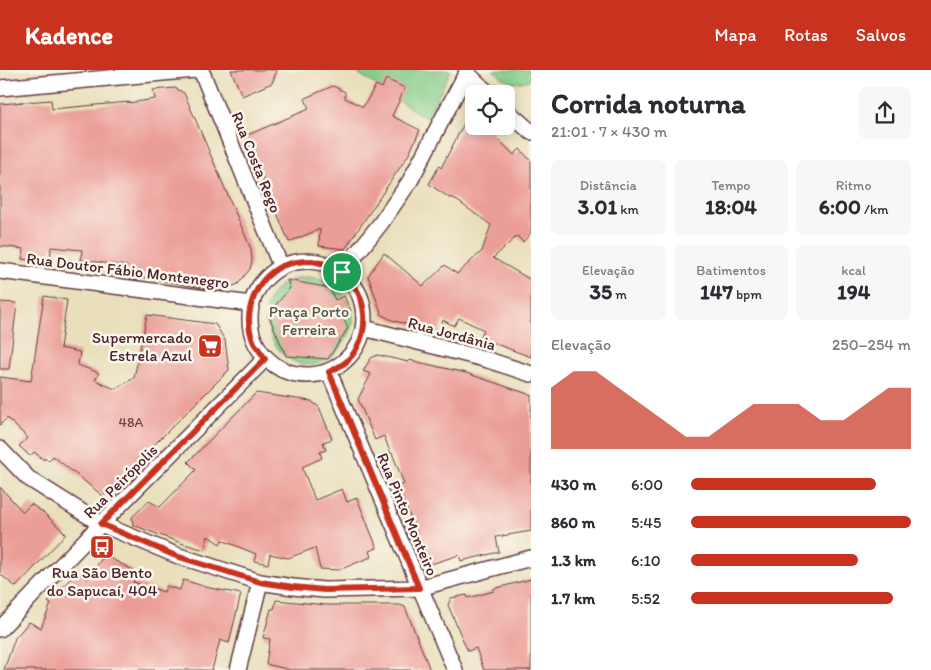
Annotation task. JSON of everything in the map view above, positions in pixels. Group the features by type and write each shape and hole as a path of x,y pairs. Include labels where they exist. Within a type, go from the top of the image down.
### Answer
{"street":[{"path":"0,88 195,70"},
{"name":"Rua Costa Rego","path":"201,70 281,267"},
{"path":"342,272 381,223 410,181 468,71 481,85"},
{"path":"515,118 531,132"},
{"path":"312,261 328,265 342,272 361,297 365,312 364,328 358,346 346,362 329,372 313,376 295,375 279,369 265,359 254,342 249,323 251,304 257,289 268,276 281,267 296,262 312,261"},
{"name":"Rua Doutor Fábio Montenegro","path":"0,271 251,304"},
{"name":"Rua Jordânia","path":"364,328 488,360 531,374"},
{"name":"Rua Peirópolis","path":"0,629 265,359"},
{"name":"Rua Pinto Monteiro","path":"329,372 455,670"},
{"path":"0,449 28,478 101,524 176,556 260,582 324,590 419,588 531,558"},
{"path":"238,670 260,582"}],"green space":[{"path":"353,70 451,70 427,119"},
{"path":"493,70 531,70 531,79 515,83"},
{"name":"Praça Porto Ferreira","path":"302,277 322,279 336,287 347,301 353,318 350,332 336,353 324,361 306,365 290,360 278,348 269,332 266,315 270,298 281,285"}],"building":[{"path":"231,70 277,70 272,83 242,96"},
{"path":"386,79 405,88 392,116 420,130 409,154 345,249 319,246 320,229 289,242 245,136 309,109 305,98 333,86 345,92 345,98 363,107 376,85 382,88"},
{"path":"175,88 184,93 251,249 252,261 250,269 238,284 221,291 202,288 126,274 127,266 81,260 82,250 51,247 50,263 22,259 24,249 0,246 0,104 51,100 52,109 129,103 155,99 153,90"},
{"path":"465,121 465,135 494,135 514,155 520,149 531,161 531,233 523,242 517,236 493,258 531,280 531,357 480,338 484,330 459,318 454,326 443,320 439,331 394,321 382,315 368,276 384,253 423,286 445,265 457,274 482,251 491,225 452,197 451,199 429,184 439,166 441,168"},
{"name":"Praça Porto Ferreira","path":"287,280 330,288 335,300 344,296 351,311 342,316 348,328 328,359 286,356 268,314 290,288"},
{"path":"44,296 67,300 60,348 80,352 78,365 99,373 95,380 115,389 134,378 147,315 215,324 225,340 229,370 103,496 53,456 49,461 45,458 44,460 34,452 30,456 19,446 28,438 7,418 0,425 0,377 31,381"},
{"path":"0,302 17,303 9,369 0,369"},
{"path":"378,355 466,373 531,395 531,531 496,537 499,552 461,561 459,555 431,564 397,487 404,484 392,453 384,436 375,440 358,399 371,374 363,371 371,358"},
{"path":"256,393 311,401 319,407 332,439 323,442 326,450 320,452 322,458 302,467 315,500 342,489 347,502 357,498 377,548 369,551 371,557 339,570 320,569 315,548 288,558 270,554 268,564 254,561 256,554 222,540 220,544 208,536 205,550 133,525 132,517 149,501 160,507 196,470 188,462"},
{"path":"0,487 23,512 31,504 44,513 66,534 16,587 0,574"},
{"path":"104,555 133,570 131,575 136,577 133,582 164,592 166,586 180,590 183,580 241,594 229,643 220,640 212,670 4,670 15,638 29,622 41,628 51,604 48,602 76,573 88,579"},
{"path":"531,579 531,670 484,670 476,648 468,651 465,645 448,605 451,598 467,595 468,598"},
{"path":"276,600 326,605 400,605 405,607 430,670 291,670 266,664 270,639 263,638 271,609 274,609"}],"place":[{"name":"Supermercado Estrela Azul","path":"210,346"},
{"name":"Rua São Bento do Sapucaí, 404","path":"102,547"}],"route":[{"path":"312,261 328,265 342,272 361,297 365,312 364,328 358,346 346,362 329,372 419,588 324,590 260,582 176,556 101,524 265,359 254,342 249,323 251,304 257,289 268,276 281,267 296,262 312,261"}]}
